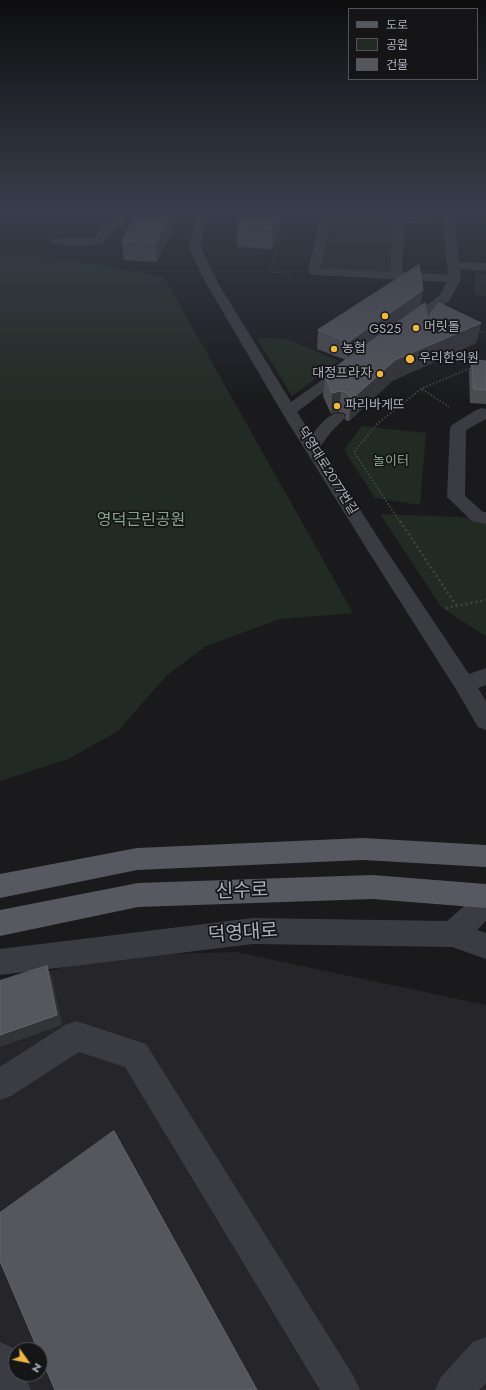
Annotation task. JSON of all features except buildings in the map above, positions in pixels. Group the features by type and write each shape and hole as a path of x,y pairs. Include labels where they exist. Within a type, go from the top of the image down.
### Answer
{"main road":[{"path":"0,886 137,859 363,849 486,856"},
{"name":"신수로","path":"0,923 138,895 372,887 486,896"}],"street":[{"name":"덕영대로2077번길","path":"209,276 289,411 379,554 465,685 486,721"},
{"path":"396,276 455,279"},
{"path":"392,336 444,298 455,279 455,276"},
{"path":"289,411 360,359"},
{"path":"312,446 325,429 338,417"},
{"path":"478,417 458,428 456,497 478,517 486,518"},
{"path":"465,685 486,676"},
{"path":"452,934 486,904"},
{"name":"덕영대로","path":"0,962 253,931 452,934 486,946"},
{"path":"0,1085 76,1036 135,1055 342,1390"},
{"path":"454,1390 486,1355"},
{"path":"0,1361 12,1390"}],"path":[{"path":"477,331 486,332"},
{"path":"456,605 354,452 377,424 421,389 479,364"},
{"path":"421,389 478,417"},
{"path":"441,609 486,600"}],"shaded area":[{"path":"236,952 486,1005 486,1390 0,1390 0,984 107,956"}],"green space":[{"name":"영덕근린공원","path":"0,276 164,277 353,613 280,619 206,646 167,675 118,731 68,759 0,781"},
{"path":"475,276 486,276 486,296 475,295"},
{"path":"257,338 287,339 339,361 292,396"},
{"name":"놀이터","path":"362,426 426,433 420,505 375,498 344,450"},
{"path":"380,514 486,518 486,636 442,608"}],"place":[{"name":"GS25","path":"385,316"},
{"name":"머릿돌","path":"416,328"},
{"name":"농협","path":"334,349"},
{"name":"우리한의원","path":"410,359"},
{"name":"대정프라자","path":"380,374"},
{"name":"파리바게뜨","path":"337,406"}]}
